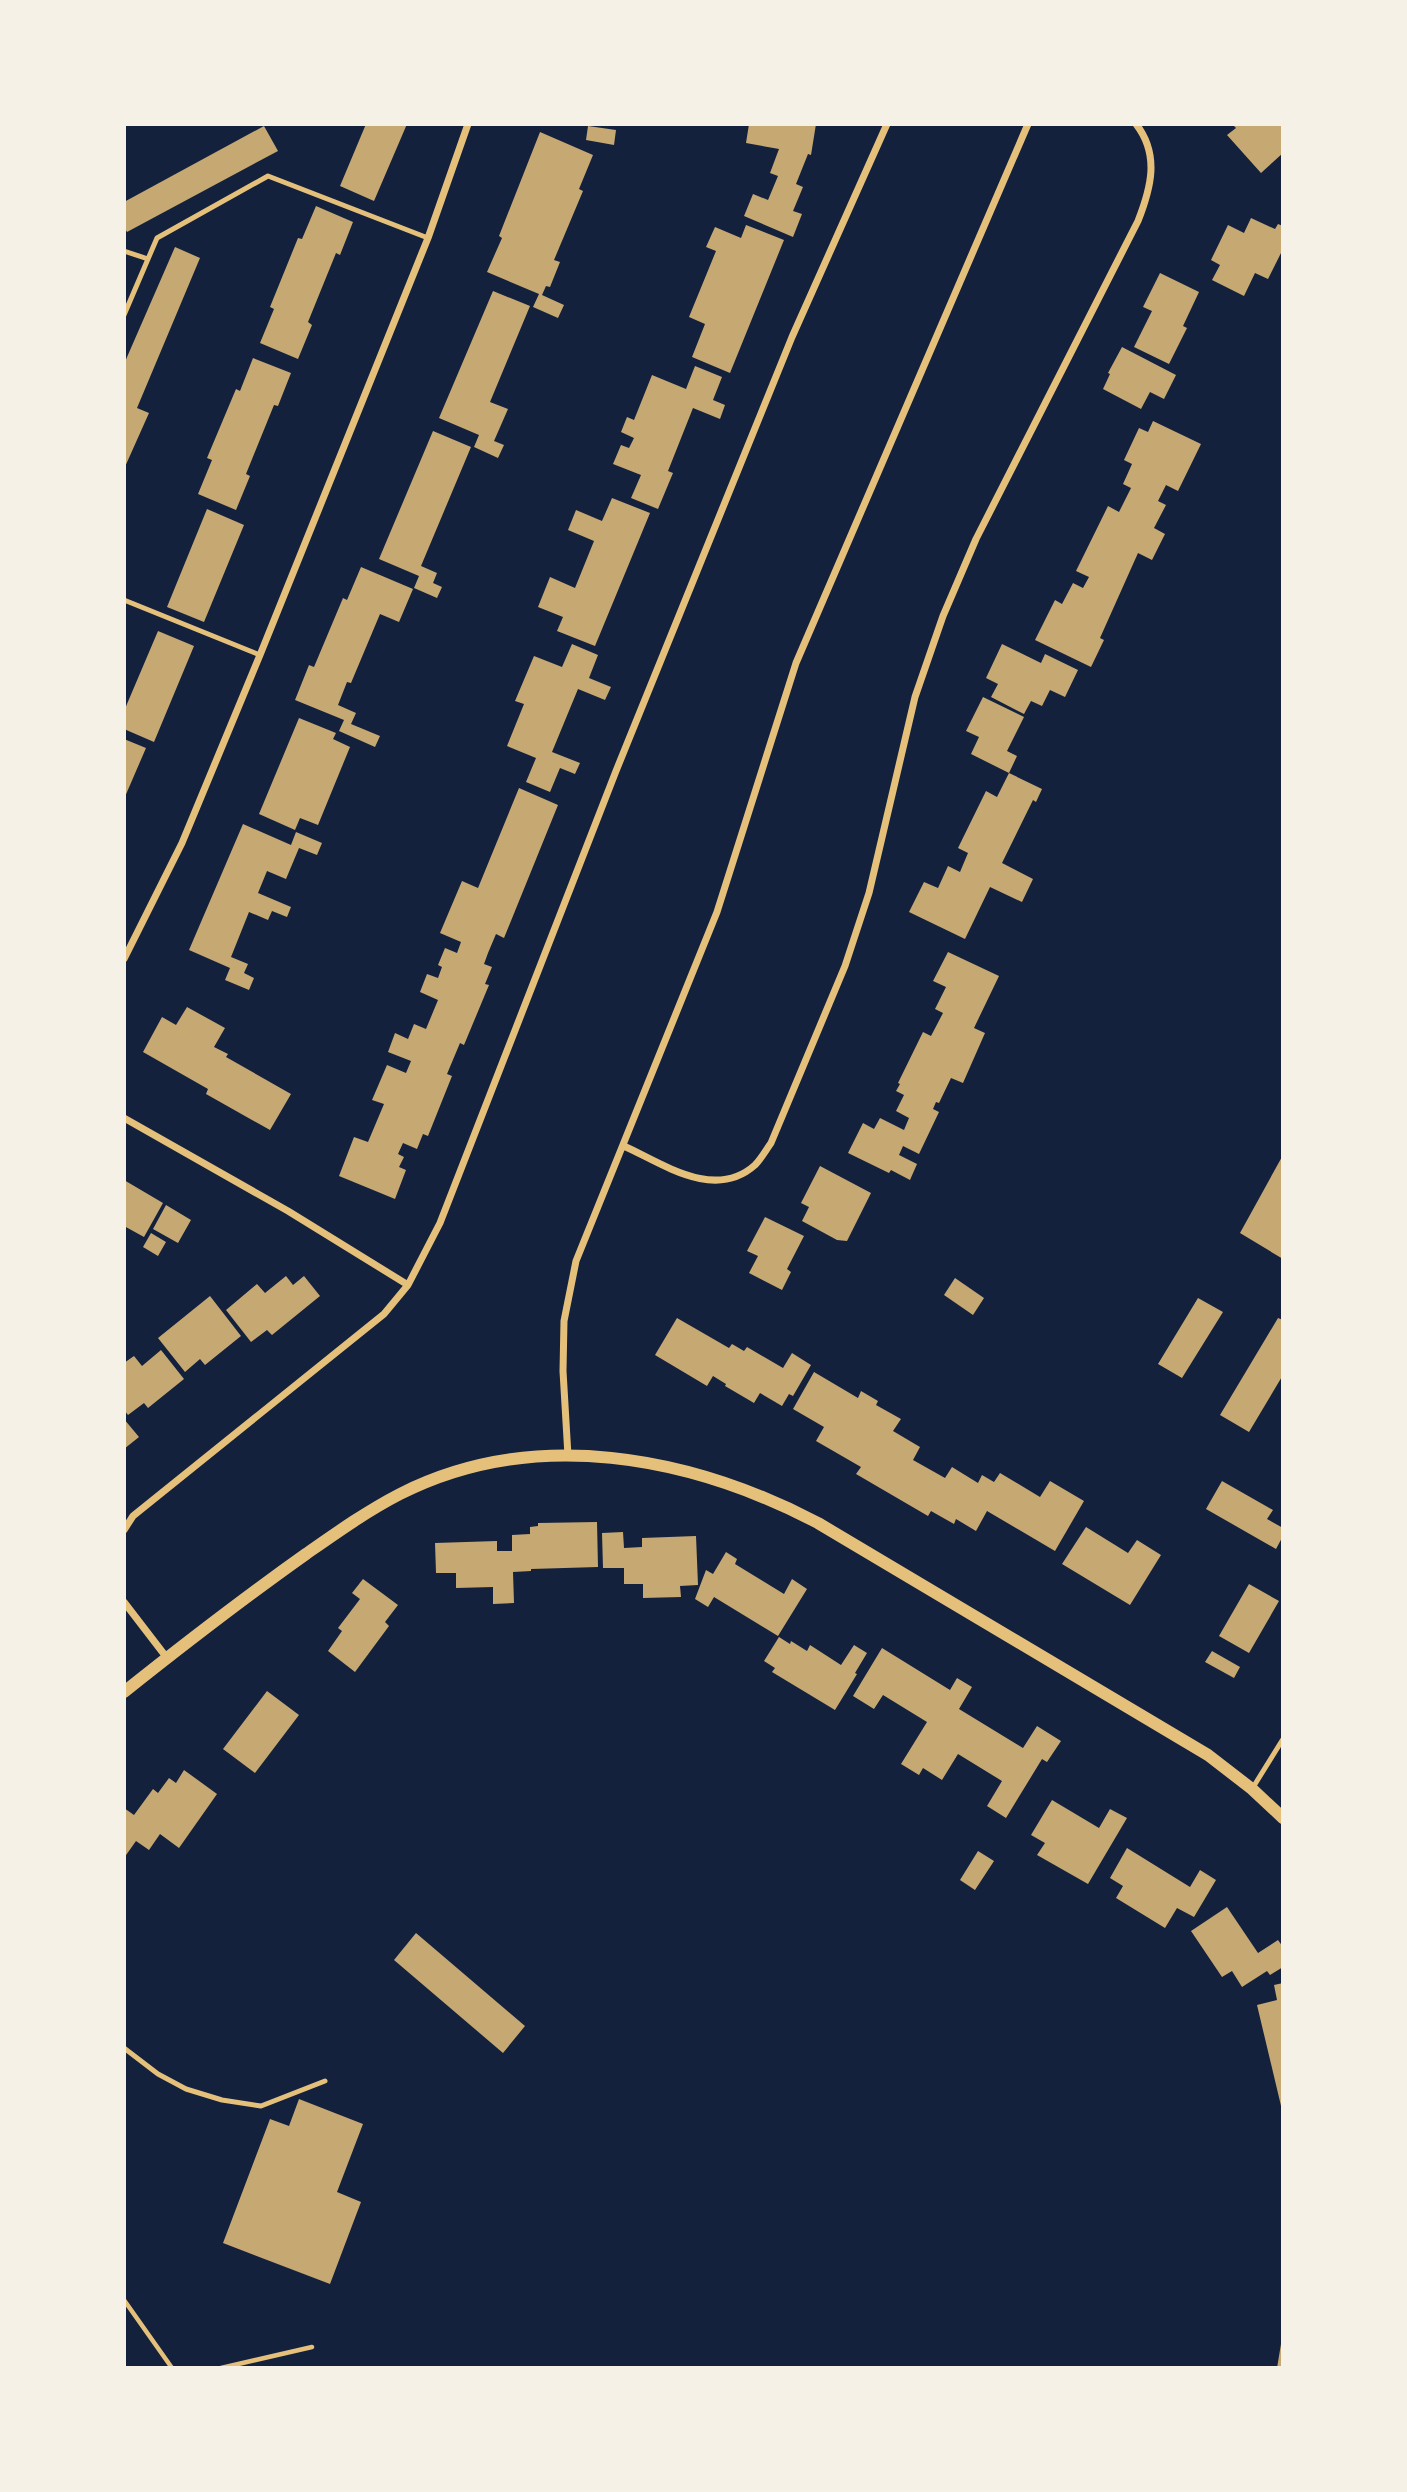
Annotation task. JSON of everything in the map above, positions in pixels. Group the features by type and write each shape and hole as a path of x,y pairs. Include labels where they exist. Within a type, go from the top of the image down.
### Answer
{"street":[{"path":"124,959 181,843 260,655 428,238 468,124"},
{"path":"124,1530 133,1516 384,1314 408,1284 440,1223 616,771 792,337 887,124"},
{"path":"568,1456 563,1371 564,1321 576,1261 717,912 796,663 1028,124"},
{"path":"624,1146 694,1179 715,1181 735,1178 755,1165 771,1143 845,966 869,893 915,697 943,616 976,539 1147,197 1152,159 1147,142 1136,124"},
{"path":"124,1118 288,1211 408,1284"},
{"path":"124,1692 268,1581 347,1526 400,1494 472,1468 519,1459 617,1457 706,1475 774,1500 864,1548 1168,1729 1252,1789 1283,1818"},
{"path":"124,1602 167,1658"}],"lane":[{"path":"124,315 157,238 268,176 428,238"},
{"path":"124,251 148,259"},
{"path":"124,600 260,655"},
{"path":"1252,1789 1283,1739"},
{"path":"124,2048 158,2074 186,2089 222,2100 261,2106 325,2081"}],"path":[{"path":"124,2300 172,2368"},
{"path":"221,2368 312,2347"}],"building":[{"path":"366,124 407,124 374,201 340,186"},
{"path":"749,124 816,124 811,155 808,154 796,184 803,187 793,211 802,214 793,237 744,216 753,194 768,200 778,176 770,173 779,149 746,143"},
{"path":"1232,124 1283,124 1283,153 1261,173 1227,135 1236,128"},
{"path":"264,126 278,151 127,232 124,227 124,202"},
{"path":"588,126 616,130 614,145 586,140"},
{"path":"540,132 593,155 579,189 583,191 554,260 560,262 550,287 546,286 542,295 564,305 558,318 533,307 539,294 487,272"},
{"path":"316,206 353,222 340,255 336,253 308,322 312,325 298,359 260,343 274,309 270,307 298,238 302,239"},
{"path":"1251,218 1275,229 1278,224 1283,226 1283,249 1268,279 1255,273 1244,296 1212,280 1220,265 1211,260 1228,225 1244,233"},
{"path":"746,225 784,240 730,373 692,357 705,324 689,317 716,251 706,247 715,227 741,238"},
{"path":"175,247 200,258 137,408 149,413 124,469 124,364"},
{"path":"1160,273 1199,292 1183,326 1187,328 1169,364 1134,347 1152,311 1143,307"},
{"path":"493,291 530,306 490,402 508,409 494,441 504,445 498,458 474,447 479,435 439,418"},
{"path":"1122,347 1176,375 1164,399 1150,392 1141,409 1103,389"},
{"path":"253,358 291,373 278,406 274,405 246,474 250,476 236,510 198,494 212,460 207,458 236,389 240,391"},
{"path":"695,366 722,377 713,400 725,405 720,419 693,408 668,471 673,473 658,509 631,498 641,475 613,464 621,445 629,448 634,438 621,432 627,417 634,420 652,375 686,389"},
{"path":"1153,421 1201,444 1178,491 1166,485 1158,501 1166,505 1154,528 1165,534 1152,560 1138,553 1100,638 1104,640 1091,667 1035,640 1055,600 1062,604 1073,583 1083,588 1089,577 1076,571 1108,506 1119,512 1131,488 1123,484 1132,464 1124,460 1139,428 1148,432"},
{"path":"433,431 471,447 421,566 437,573 433,583 442,587 437,598 414,588 419,576 379,559"},
{"path":"612,498 650,513 595,646 557,631 563,617 538,607 550,577 575,588 594,541 568,530 576,510 602,521"},
{"path":"207,509 244,525 204,622 167,607"},
{"path":"361,567 413,589 399,622 380,614 351,683 347,682 338,705 356,713 351,724 380,736 375,747 339,731 344,720 295,700 309,665 314,667 343,598 347,600"},
{"path":"158,631 194,646 154,742 124,729 124,711"},
{"path":"572,644 598,655 589,678 611,687 605,700 578,689 552,752 580,763 575,774 560,768 550,792 526,782 536,758 507,746 524,704 515,701 534,656 562,667"},
{"path":"1002,644 1041,663 1045,654 1078,670 1065,697 1050,690 1042,706 1031,701 1024,714 991,697 998,684 986,678"},
{"path":"983,697 1024,717 1007,751 1017,756 1009,773 971,754 979,737 966,731"},
{"path":"299,718 336,733 333,739 350,747 318,825 300,818 295,830 259,814"},
{"path":"124,739 146,748 124,799"},
{"path":"1009,773 1042,789 1036,802 1033,800 1002,863 1033,879 1022,902 990,887 965,939 909,912 924,882 938,888 948,866 960,872 968,853 958,848 986,791 997,797"},
{"path":"519,788 558,805 504,938 496,934 488,953 484,964 492,967 485,984 489,985 464,1045 460,1043 447,1074 452,1076 428,1136 423,1134 417,1149 403,1143 398,1154 404,1157 399,1167 406,1170 395,1199 339,1176 354,1137 368,1142 384,1104 372,1100 387,1065 406,1073 411,1061 388,1052 395,1033 408,1039 414,1024 426,1029 438,1000 420,992 427,974 438,978 442,967 438,965 445,948 457,953 461,942 440,933 462,881 478,888"},
{"path":"243,824 291,845 296,832 322,843 317,855 299,848 286,879 267,871 258,893 291,907 287,917 272,911 268,920 249,912 231,957 248,964 244,973 254,978 249,990 225,980 230,968 189,950"},
{"path":"948,952 999,976 974,1028 985,1033 963,1083 951,1078 939,1103 936,1102 933,1109 939,1112 919,1154 903,1146 899,1155 917,1164 910,1180 848,1153 863,1123 874,1129 880,1118 904,1130 909,1118 896,1111 904,1095 896,1091 923,1032 931,1036 943,1013 935,1009 946,987 933,981"},
{"path":"187,1007 225,1028 214,1047 228,1054 226,1057 291,1094 270,1130 206,1094 208,1089 143,1052 162,1017 176,1025"},
{"path":"1283,1155 1283,1259 1240,1233"},
{"path":"820,1166 871,1193 847,1241 837,1240 802,1221 809,1207 801,1203"},
{"path":"124,1180 163,1203 144,1237 124,1226"},
{"path":"166,1205 191,1220 178,1243 153,1229"},
{"path":"765,1217 804,1236 787,1269 791,1272 782,1290 749,1273 758,1256 747,1251"},
{"path":"151,1233 166,1242 158,1256 143,1247"},
{"path":"286,1276 293,1285 304,1276 320,1296 272,1335 267,1330 251,1342 226,1310 257,1284 265,1293"},
{"path":"955,1278 984,1298 973,1315 944,1295"},
{"path":"210,1296 241,1336 205,1365 200,1359 185,1372 158,1338"},
{"path":"1198,1298 1223,1312 1182,1378 1158,1364"},
{"path":"677,1318 729,1348 732,1344 744,1351 747,1347 783,1368 792,1353 811,1365 793,1396 789,1394 782,1406 760,1393 754,1403 713,1376 707,1386 655,1355"},
{"path":"1278,1318 1283,1320 1283,1375 1249,1432 1220,1415"},
{"path":"161,1350 184,1379 148,1408 144,1403 128,1415 124,1410 124,1363 134,1356 142,1366"},
{"path":"814,1372 858,1398 861,1391 878,1401 876,1405 901,1419 893,1431 920,1447 913,1460 945,1478 952,1467 978,1483 982,1475 994,1482 1000,1473 1040,1497 1050,1481 1084,1501 1055,1551 987,1511 976,1531 956,1519 954,1524 931,1511 928,1516 856,1474 861,1467 816,1441 824,1427 793,1409"},
{"path":"124,1419 139,1437 124,1449"},
{"path":"1222,1481 1273,1510 1267,1519 1283,1528 1283,1536 1276,1549 1206,1509"},
{"path":"597,1522 598,1567 513,1572 514,1603 493,1604 493,1587 456,1588 456,1573 436,1573 435,1543 497,1541 497,1551 512,1551 512,1535 530,1534 530,1527 538,1526 538,1523"},
{"path":"1086,1527 1128,1553 1137,1540 1161,1555 1130,1605 1062,1564"},
{"path":"623,1532 624,1548 642,1547 642,1538 696,1536 698,1585 680,1586 681,1597 643,1598 643,1584 624,1584 624,1568 603,1568 602,1533"},
{"path":"726,1552 737,1559 735,1564 784,1594 792,1579 807,1589 778,1636 714,1597 708,1607 695,1599 706,1570 713,1574"},
{"path":"363,1579 398,1605 385,1622 389,1626 355,1672 328,1651 342,1631 338,1628 360,1599 352,1593"},
{"path":"1249,1584 1279,1601 1249,1653 1219,1636"},
{"path":"779,1637 807,1651 810,1645 841,1665 854,1645 867,1653 835,1710 772,1672 775,1668 764,1661"},
{"path":"882,1648 950,1690 957,1678 972,1687 959,1709 1023,1748 1037,1726 1061,1741 1047,1762 1042,1759 1006,1818 987,1806 1002,1781 958,1754 942,1780 923,1768 919,1775 901,1764 927,1722 883,1695 874,1709 853,1696"},
{"path":"1212,1651 1240,1667 1234,1678 1205,1662"},
{"path":"267,1691 299,1715 255,1773 223,1749"},
{"path":"184,1770 217,1794 179,1848 160,1834 149,1850 136,1841 124,1858 124,1808 134,1815 153,1789 158,1793 169,1778 176,1783"},
{"path":"1052,1800 1099,1828 1110,1809 1127,1818 1088,1884 1037,1855 1045,1843 1031,1835"},
{"path":"1127,1848 1190,1887 1200,1870 1216,1880 1194,1917 1177,1908 1165,1928 1116,1898 1123,1886 1110,1878"},
{"path":"978,1851 994,1861 975,1890 960,1880"},
{"path":"1227,1907 1258,1953 1278,1940 1283,1947 1283,1967 1270,1975 1267,1971 1242,1987 1232,1971 1222,1977 1191,1931"},
{"path":"416,1933 525,2026 503,2053 394,1960"},
{"path":"1283,1983 1282,2110 1257,2005 1277,2000 1274,1985"},
{"path":"299,2099 363,2124 337,2192 361,2202 330,2284 223,2243 270,2119 289,2126"},
{"path":"1281,2344 1283,2368 1277,2368"}]}
